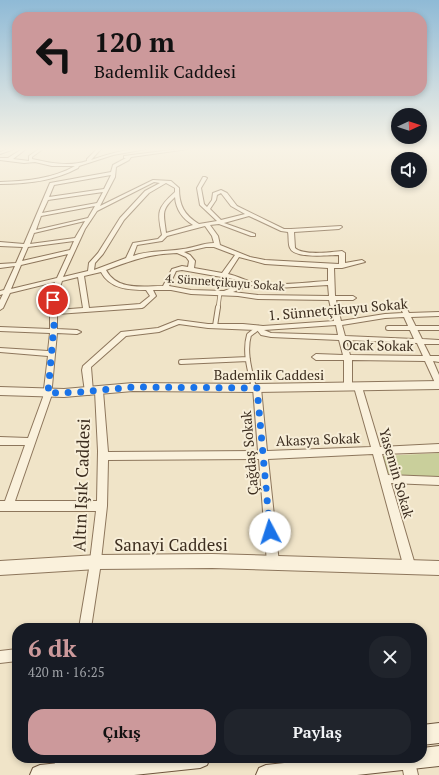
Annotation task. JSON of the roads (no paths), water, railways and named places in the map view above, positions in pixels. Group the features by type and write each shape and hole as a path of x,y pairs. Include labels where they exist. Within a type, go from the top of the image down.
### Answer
{"main road":[{"path":"427,734 439,733"},
{"path":"427,760 439,756"},
{"path":"40,775 62,765 101,763"},
{"path":"266,775 415,763"}],"street":[{"path":"0,308 51,185"},
{"path":"102,506 4,506 32,442 48,393 54,331 53,300 58,280 78,239 97,207 108,185"},
{"path":"39,215 97,207 144,185"},
{"path":"91,272 92,263 100,254 122,219 147,192 158,185"},
{"path":"173,185 176,187 178,205 184,216 198,226"},
{"path":"200,185 199,193 201,204 220,222 253,235"},
{"path":"45,199 105,190"},
{"path":"208,209 214,200 215,194 221,192 225,194 232,206 281,229 291,231 339,227"},
{"path":"166,235 163,234 161,211 165,204 176,193"},
{"path":"129,258 135,244 160,240 166,235 249,214"},
{"path":"32,232 89,219"},
{"path":"207,225 215,236 217,246"},
{"path":"291,231 292,248 294,251 303,254 342,253 342,266"},
{"path":"0,244 33,246 78,239"},
{"path":"0,293 103,270 129,258 158,252 179,252 206,245 217,246 265,262 342,266 362,262"},
{"path":"0,266 19,264 73,251"},
{"path":"179,252 188,256 192,261 191,270"},
{"path":"224,275 238,254"},
{"path":"331,266 332,298 340,323 347,358 348,387"},
{"path":"165,288 174,270 182,268 238,278 248,284"},
{"name":"4. Sünnetçikuyu Sokak","path":"103,270 107,278 113,283 124,287 176,288 191,292 222,293 258,297 353,298"},
{"path":"81,275 86,309"},
{"path":"222,293 248,284 277,286 332,283"},
{"path":"54,312 142,306 153,296 148,288"},
{"path":"401,303 439,384"},
{"name":"1. Sünnetçikuyu Sokak","path":"94,392 86,370 87,366 124,334 156,330 181,322 214,326 243,326 259,328 340,323 382,316 439,314"},
{"path":"259,328 263,333 272,335 310,338 439,342"},
{"path":"0,329 77,332"},
{"path":"0,350 52,354"},
{"name":"Ocak Sokak","path":"316,357 439,359"},
{"name":"Bademlik Caddesi","path":"0,391 48,393 94,392 133,387 358,387 439,384"},
{"name":"Yasemin Sokak","path":"358,387 410,568"},
{"name":"Çağdaş Sokak","path":"255,388 273,563"},
{"name":"Altın Işık Caddesi","path":"86,623 97,562 102,506 101,408 94,392"},
{"path":"0,441 32,442"},
{"name":"Akasya Sokak","path":"102,456 263,455 439,448"},
{"path":"384,479 439,481"},
{"name":"Sanayi Caddesi","path":"0,568 97,562 212,561 439,568"},
{"path":"0,657 12,656"}],"lane":[{"path":"214,326 222,293"},
{"path":"255,388 248,359 248,337 252,331 259,328"},
{"path":"388,328 439,328"},
{"path":"182,362 248,359"}]}
